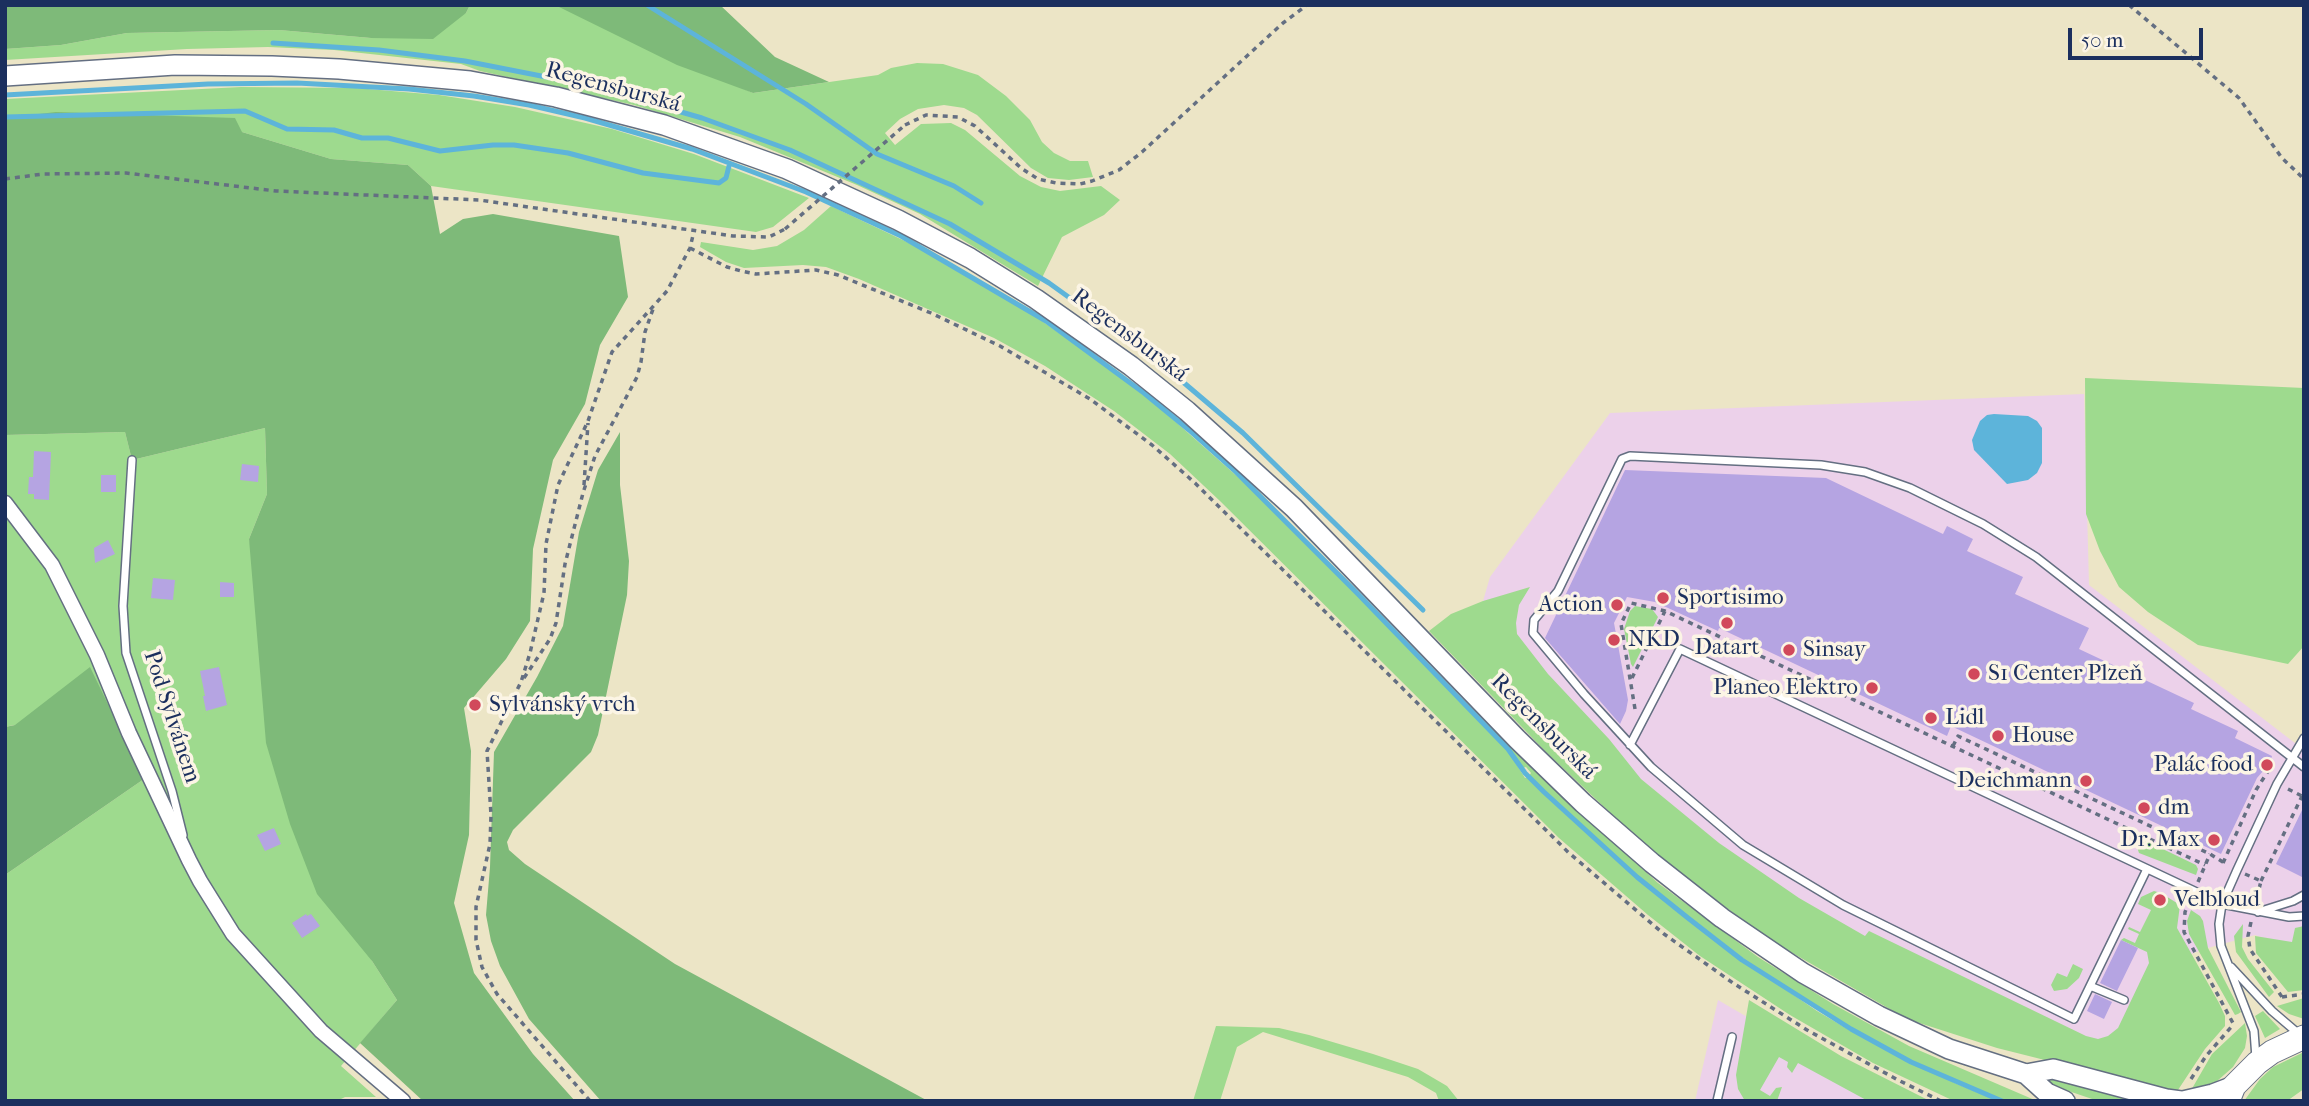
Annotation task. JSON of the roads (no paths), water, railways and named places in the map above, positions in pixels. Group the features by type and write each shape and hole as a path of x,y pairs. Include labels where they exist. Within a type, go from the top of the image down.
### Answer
{"main road":[{"name":"Regensburská","path":"5,76 175,65 272,65 470,81 599,107 676,129 787,169 898,220 970,258 1036,299 1110,351 1187,411 1294,508 1583,803 1722,918 1803,973 1879,1016 1949,1049 2026,1074 2047,1093 2065,1101"},
{"path":"2231,1093 2257,1062 2304,1037"},
{"name":"Regensburská","path":"2026,1074 2053,1069 2183,1096 2231,1093"}],"street":[{"name":"Pod Sylvánem","path":"5,503 52,565 97,655 129,733 189,860 233,934 321,1031 402,1101"}],"lane":[{"path":"2147,869 2074,1018 1843,905 1743,845 1651,767 1536,639 1532,626 1537,614 1549,604 1558,590 1620,461 1627,456 1821,465 1866,472 1909,488 2013,541 2304,767"},
{"name":"Pod Sylvánem","path":"132,460 123,606 126,653 172,791 189,860"},
{"path":"1630,745 1680,649 2222,904 2289,917 2304,916"},
{"path":"2257,1062 2249,1013 2218,936 2222,904 2277,784 2304,738"},
{"path":"2255,911 2293,901 2304,895"},
{"path":"2228,963 2272,1012 2304,1037"},
{"path":"2090,986 2124,1000"},
{"path":"1717,1101 1732,1037"}],"water":[{"path":"1987,415 2028,416 2042,428 2042,463 2037,473 2028,480 2007,484 1974,450 1972,440 1980,421"}],"waterway":[{"path":"647,5 806,104 877,154 954,186 981,203"},
{"path":"273,43 379,50 465,61 587,85 702,118 790,150 950,224 1049,283 1163,365 1243,433 1423,610"},
{"path":"5,95 208,84 297,83 409,89 474,96 585,118 692,149 806,192 901,236 1046,321 1144,393 1189,430 1236,472 1358,594 1508,749 1525,773 1544,792 1637,877 1688,918 1742,960 1851,1029 1911,1062 2002,1101"},
{"path":"5,117 245,111 287,129 334,130 362,138 388,138 440,151 514,145 568,153 643,173 719,183 726,178 729,166"}],"place":[{"name":"Sportisimo","path":"1663,598"},
{"name":"Action","path":"1617,605"},
{"name":"Datart","path":"1727,623"},
{"name":"NKD","path":"1614,640"},
{"name":"Sinsay","path":"1789,650"},
{"name":"S1 Center Plzeň","path":"1974,674"},
{"name":"Planeo Elektro","path":"1872,688"},
{"name":"Sylvánský vrch","path":"475,705"},
{"name":"Lidl","path":"1931,718"},
{"name":"House","path":"1998,736"},
{"name":"Palác food","path":"2267,765"},
{"name":"Deichmann","path":"2086,781"},
{"name":"dm","path":"2144,808"},
{"name":"Dr. Max","path":"2214,840"},
{"name":"Velbloud","path":"2160,900"}]}
